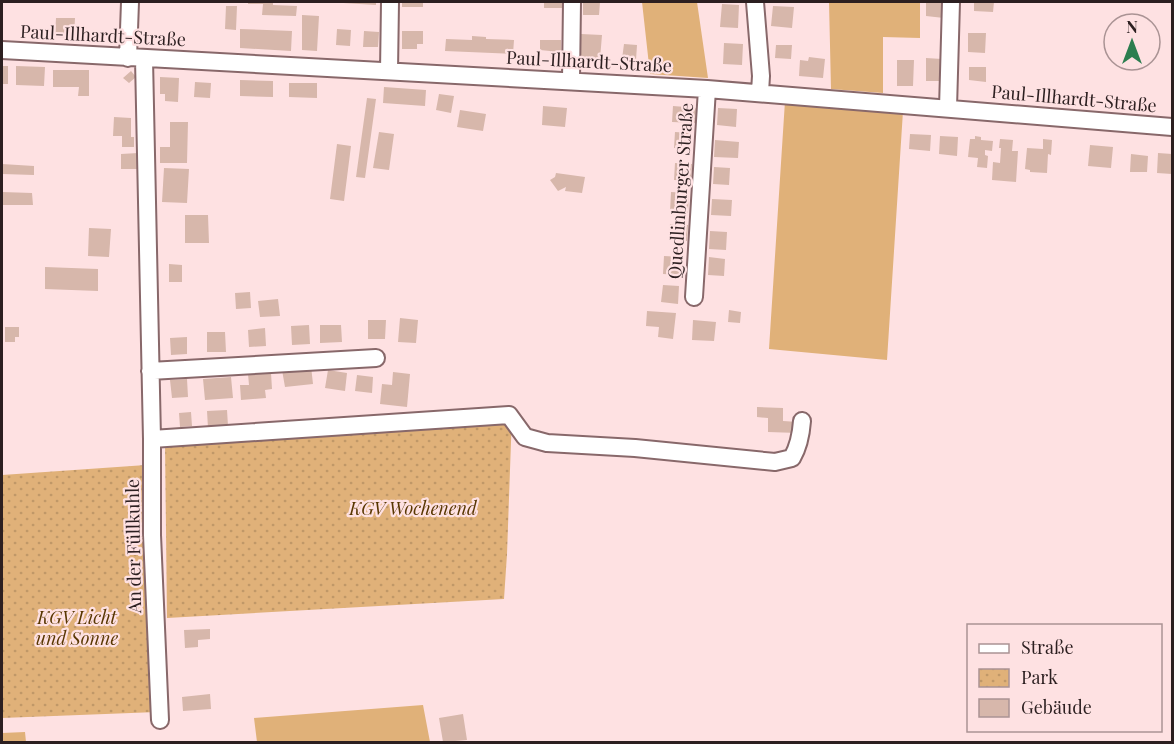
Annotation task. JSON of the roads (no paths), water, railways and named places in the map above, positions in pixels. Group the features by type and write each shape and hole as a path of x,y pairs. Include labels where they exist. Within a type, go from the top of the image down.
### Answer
{"street":[{"name":"An der Füllkuhle","path":"130,2 136,58 150,371 153,546 160,720"},
{"path":"389,71 390,2"},
{"path":"571,80 572,2"},
{"path":"755,2 761,76 760,92"},
{"path":"948,108 951,2"},
{"name":"Paul-Illhardt-Straße","path":"2,50 708,88 1173,127"},
{"name":"Quedlinburger Straße","path":"694,297 708,88"},
{"path":"150,371 376,358"},
{"path":"152,439 509,416 525,437 547,443 635,448 775,462 792,458 801,436 802,421"}],"park label":[{"name":"KGV Wochenend","path":"413,509"},
{"name":"KGV Licht und Sonne","path":"77,628"}]}
